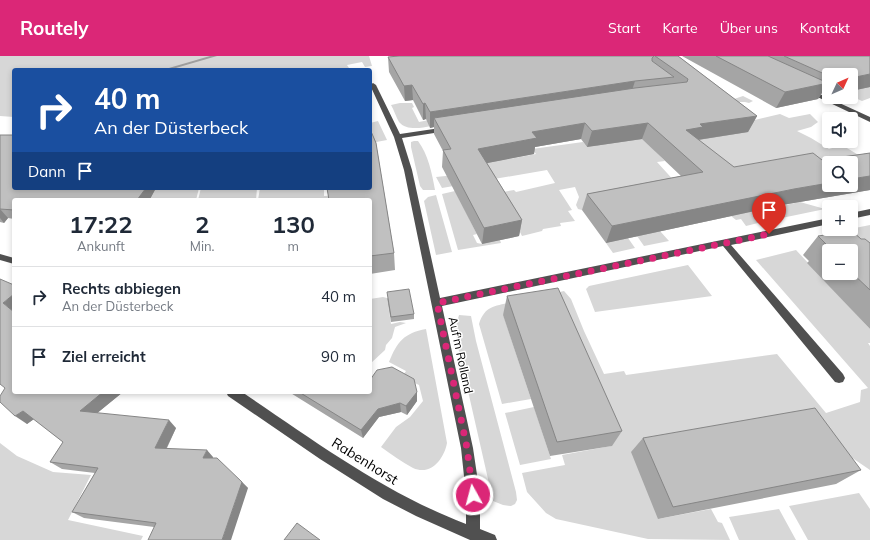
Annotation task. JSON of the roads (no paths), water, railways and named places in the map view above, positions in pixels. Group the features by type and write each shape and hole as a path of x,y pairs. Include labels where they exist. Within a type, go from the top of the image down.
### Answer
{"street":[{"name":"Auf'm Rolland","path":"373,85 398,137 408,170 467,448 473,495 473,534"},
{"path":"801,87 870,120"},
{"path":"398,137 455,127"},
{"path":"858,215 870,212"},
{"path":"437,303 822,222"},
{"path":"725,243 839,378"},
{"path":"0,257 12,260"},
{"name":"Rabenhorst","path":"235,394 323,454 392,497 430,516 490,540"}],"waterway":[{"path":"171,68 215,56"}]}
